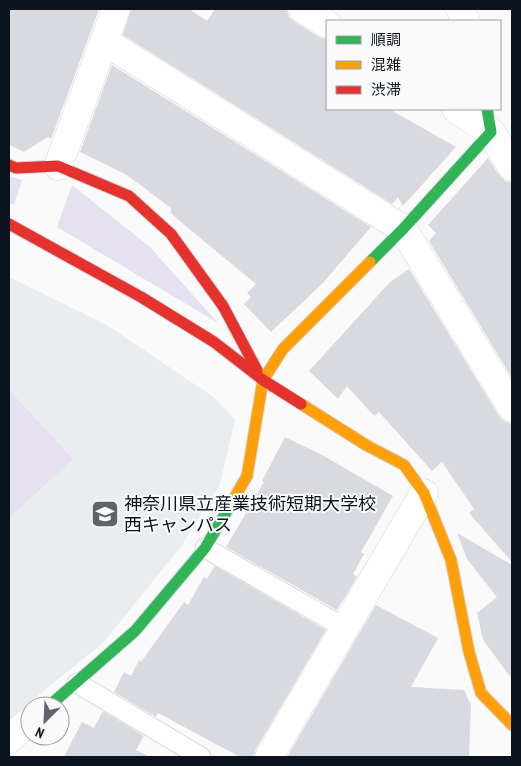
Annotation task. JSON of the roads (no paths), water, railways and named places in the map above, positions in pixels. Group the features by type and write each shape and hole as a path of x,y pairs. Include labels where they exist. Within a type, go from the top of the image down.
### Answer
{"street":[{"path":"58,166 116,9"},
{"path":"303,9 326,23"},
{"path":"104,41 403,229 512,408"},
{"path":"459,110 489,120 512,167"},
{"path":"61,696 135,631 205,548 247,476 263,380 283,349 403,229 489,120"},
{"path":"9,165 16,168 58,166 129,196 170,234 223,306 263,380"},
{"path":"9,224 141,297 214,342 263,380 366,445 404,465 424,493 451,560 468,652 481,693 512,725"},
{"path":"269,757 424,493"},
{"path":"9,739 20,730"}],"lane":[{"path":"205,548 345,628"},
{"path":"77,683 201,757"}],"place":[{"name":"神奈川県立産業技術短期大学校 西キャンパス","path":"105,514"}]}
